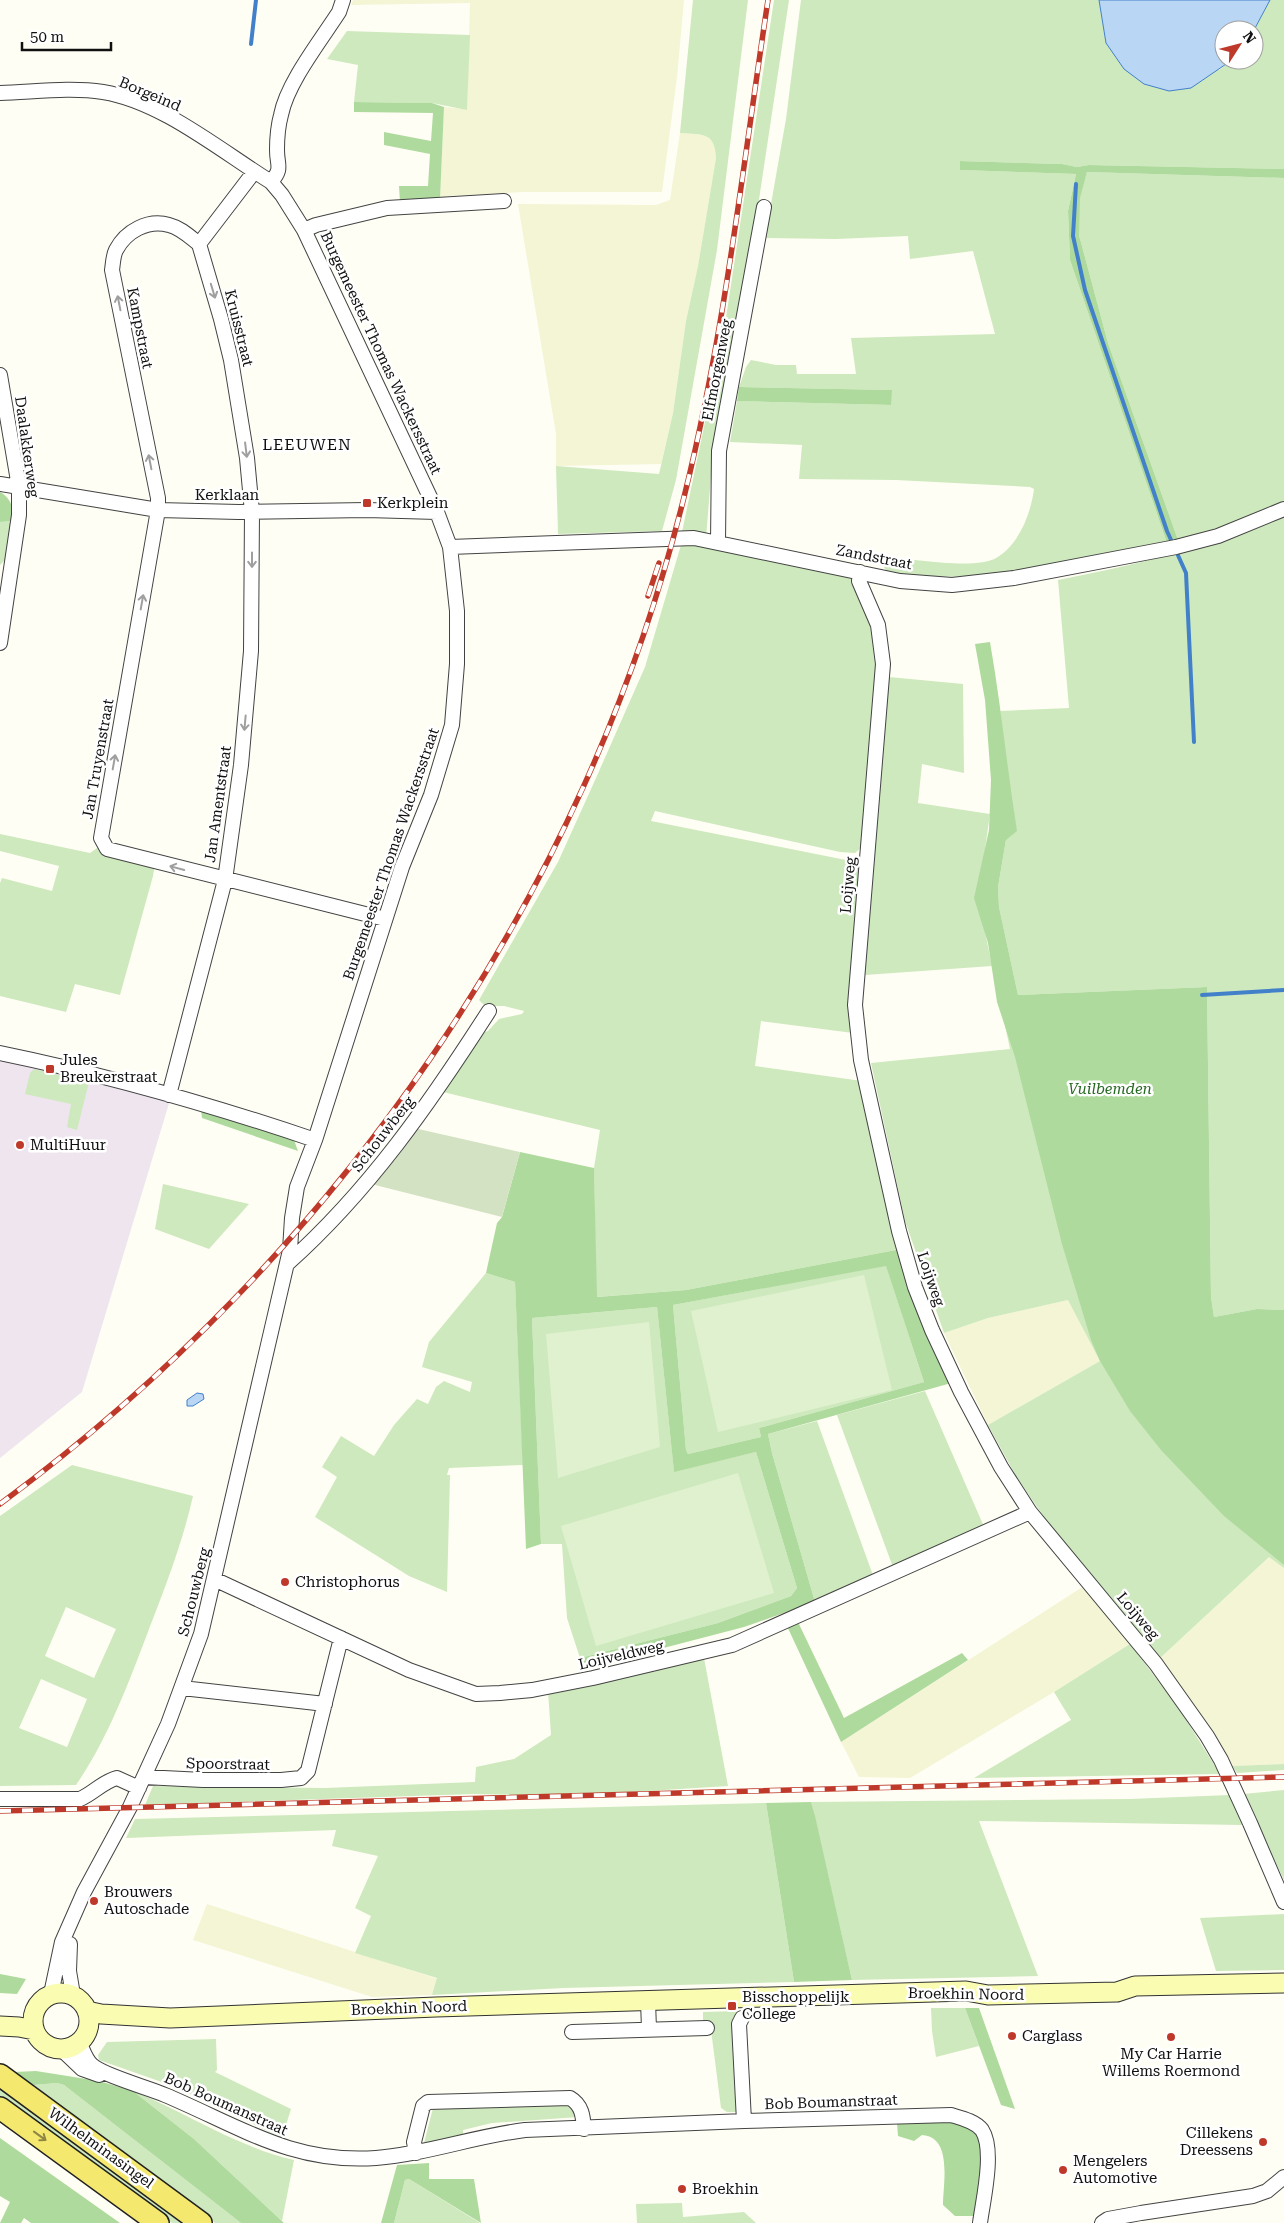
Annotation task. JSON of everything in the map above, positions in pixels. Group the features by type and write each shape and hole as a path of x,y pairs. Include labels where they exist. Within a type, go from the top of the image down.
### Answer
{"main road":[{"name":"Wilhelminasingel","path":"8,2080 201,2223"},
{"name":"Wilhelminasingel","path":"0,2108 158,2223"}],"street":[{"path":"270,182 277,174 280,166 277,150 280,116 286,98 339,12 343,0"},
{"name":"Borgeind","path":"0,93 103,92 125,98 175,121 270,182"},
{"path":"199,244 254,172"},
{"name":"Burgemeester Thomas Wackersstraat","path":"270,182 282,195 304,230 437,512 450,547 457,620 457,664 452,724 431,795 402,867 315,1140 297,1187 291,1239"},
{"path":"304,230 316,225 387,208 504,201"},
{"name":"Elfmorgenweg","path":"718,542 719,451 764,207"},
{"name":"Kampstraat","path":"158,510 158,498 112,270 116,251 126,238 131,232 148,224 169,224 185,232 199,244"},
{"name":"Kruisstraat","path":"199,244 221,319 237,390 247,458 252,512"},
{"name":"Daalakkerweg","path":"0,375 19,487 19,515 0,643"},
{"name":"Kerklaan","path":"0,484 158,510 437,512"},
{"name":"Zandstraat","path":"450,547 646,538 694,538 900,581 952,585 1014,578 1176,547 1218,536 1284,509"},
{"name":"Jan Truyenstraat","path":"158,510 101,838 107,849 385,919"},
{"name":"Jan Amentstraat","path":"170,1095 225,880 241,765 251,651 252,512"},
{"name":"Loijweg","path":"860,572 859,581 878,625 883,664 855,1005 860,1060 899,1231 915,1287 932,1330 961,1392 1001,1467 1030,1512 1156,1664 1207,1736 1221,1760 1242,1805 1284,1902"},
{"name":"Schouwberg","path":"287,1264 338,1217 377,1170 442,1084 489,1010"},
{"path":"0,1053 170,1095 315,1140"},
{"name":"Schouwberg","path":"51,1994 62,1942 76,1908 141,1782 182,1688 201,1634 287,1264 291,1239"},
{"name":"Loijveldweg","path":"214,1579 409,1670 476,1694 532,1690 658,1664 732,1645 1030,1512"},
{"path":"182,1688 325,1704 341,1638"},
{"name":"Spoorstraat","path":"141,1782 301,1778 308,1771 325,1704"},
{"path":"0,1799 80,1799 92,1794 101,1784 117,1778 141,1782"},
{"name":"Schouwberg","path":"73,1995 69,1979 68,1954 76,1908"},
{"name":"Broekhin Noord","path":"83,2037 102,2027 170,2018 352,2010 966,1991 988,1996 1118,1992 1135,1986 1284,1982"},
{"path":"63,1992 73,1995 83,2003 87,2011 89,2022 83,2037 71,2047 61,2049 46,2044 34,2030 34,2011 44,1998 51,1994 63,1992"},
{"path":"648,2001 649,2029"},
{"path":"0,2015 34,2011"},
{"name":"Broekhin Noord","path":"87,2011 102,2014 170,2018"},
{"path":"742,2018 739,2024 744,2121"},
{"path":"0,2026 34,2030"},
{"path":"572,2032 707,2028"},
{"name":"Bob Boumanstraat","path":"83,2037 92,2066 144,2086 216,2119 292,2150 352,2159 416,2153 494,2134 525,2130 951,2115 969,2120 981,2130 988,2147 980,2223"},
{"name":"Bob Boumanstraat","path":"61,2049 82,2069 97,2075 115,2076"},
{"path":"416,2153 414,2142 423,2106 428,2102 570,2098 580,2108 584,2129"},
{"path":"1102,2223 1108,2219 1141,2213 1253,2196 1267,2191 1283,2180"}],"shaded area":[{"path":"0,1050 173,1090 82,1392 0,1458"}],"green space":[{"path":"353,0 684,0 677,77 662,192 522,192 447,196 440,199 444,107 467,109 470,3 351,5"},
{"path":"693,0 748,0 717,250 676,480 662,531 558,534 556,466 659,474 673,413 686,321 698,266 716,158 713,143 706,136 680,133"},
{"path":"774,0 789,0 752,246 711,476 706,538 682,532 724,331"},
{"path":"801,0 1099,0 1106,42 1214,70 1264,70 1264,20 1259,20 1270,0 1284,0 1284,169 1089,165 1077,167 1061,164 960,161 961,170 1076,174 1068,211 1070,260 1167,543 1094,558 973,577 915,576 887,572 884,567 888,557 960,563 974,563 996,558 1011,545 1022,528 1027,518 1034,489 1030,487 896,480 799,479 802,445 730,442 737,401 891,405 891,390 739,387 746,367 751,360 776,365 796,365 797,374 856,374 851,338 995,334 973,251 910,259 908,236 836,239 765,238 786,119"},
{"path":"347,31 470,35 467,110 432,103 354,102 358,65 327,59"},
{"path":"354,102 432,103 444,107 440,199 400,202 399,186 428,186 430,154 384,145 384,132 431,141 433,113 354,112"},
{"path":"680,133 705,135 716,146 716,158 698,266 686,321 673,413 661,464 556,466 556,434 518,204 656,205 670,200"},
{"path":"960,161 1062,164 1077,167 1089,165 1284,169 1284,178 1087,172 1080,198 1079,235 1108,343 1178,540 1167,543 1070,260 1068,211 1076,174 960,170"},
{"path":"1087,172 1284,178 1284,503 1228,525 1178,540 1108,343 1079,235 1079,198"},
{"path":"739,387 892,390 891,405 737,401"},
{"path":"0,492 11,504 14,521 0,522"},
{"path":"1284,516 1284,1310 1257,1309 1214,1317 1211,1297 1207,987 1018,995 999,907 998,887 1006,840 1006,765 1000,711 1069,708 1058,580 1116,568 1201,546"},
{"path":"14,521 9,556 0,565 0,522"},
{"path":"681,545 714,545 847,575 855,583 874,630 878,663 863,846 855,853 840,852 655,811 651,821 861,863 853,1033 761,1021 755,1066 862,1081 901,1249 686,1290 596,1297 594,1168 600,1130 443,1092 481,1033 488,1031 499,1019 522,1014 524,1011 504,1006 485,1006 479,1000 558,862 596,778 645,667"},
{"name":"Vuilbemden","path":"990,642 1017,831 1006,840 998,887 999,907 1018,995 1207,987 1211,1297 1214,1317 1257,1309 1284,1310 1284,1565 1224,1516 1161,1450 1130,1411 1100,1361 1091,1340 1062,1244 1015,1057 997,1002 988,943 974,898 989,830 991,780 985,700 975,644"},
{"path":"889,677 963,684 964,773 922,764 918,803 990,814 984,856 984,927 992,966 865,975"},
{"path":"0,834 90,853 97,848 155,863 120,995 75,984 66,1012 0,996 0,883 2,878 52,891 59,866 0,851"},
{"path":"1000,1002 1210,1326 1284,1314 1284,1568 1269,1557 1159,1659 1048,1523 1016,1476 988,1425 1100,1361 1068,1300 988,1318 944,1333 905,1221 871,1063 1010,1049"},
{"path":"34,1069 89,1082 77,1130 67,1127 71,1104 25,1094 30,1073"},
{"path":"201,1110 294,1140 298,1151 202,1118"},
{"path":"414,1128 520,1152 502,1217 371,1184"},
{"path":"520,1152 594,1168 597,1297 686,1290 901,1249 955,1382 768,1434 815,1602 744,1627 583,1669 580,1658 718,1623 791,1596 797,1588 756,1452 674,1472 657,1307 532,1318 541,1544 526,1549 515,1282 486,1273 497,1223 502,1217","holes":["886,1266 924,1382 759,1428 761,1437 688,1454 686,1450 673,1305"]},
{"path":"163,1184 249,1204 209,1249 155,1229"},
{"path":"886,1265 924,1382 759,1428 761,1437 688,1454 686,1450 673,1305"},
{"path":"486,1273 515,1282 523,1465 449,1468 447,1475 450,1475 447,1592 409,1576 315,1517 337,1477 322,1467 341,1436 374,1456 394,1425 417,1399 428,1404 436,1387 444,1381 470,1392 472,1382 422,1367 429,1342"},
{"path":"864,1275 892,1390 718,1432 691,1311"},
{"path":"1077,1298 1100,1361 988,1425 944,1333 988,1318"},
{"path":"657,1307 674,1471 756,1452 797,1588 791,1596 718,1623 580,1658 567,1618 562,1544 541,1544 532,1318"},
{"path":"649,1322 660,1447 558,1478 546,1334"},
{"path":"925,1391 985,1529 894,1570 837,1415"},
{"path":"817,1421 874,1578 815,1602 768,1434"},
{"path":"72,1465 193,1496 184,1532 172,1567 131,1675 107,1732 76,1785 0,1786 0,1516","holes":["66,1607 116,1629 94,1678 45,1656","41,1679 87,1699 67,1747 19,1728"]},
{"path":"738,1473 774,1593 596,1646 561,1526"},
{"path":"1270,1556 1284,1565 1284,1764 1232,1766 1215,1734 1159,1659"},
{"path":"1084,1586 1130,1644 910,1778 859,1777 841,1742"},
{"path":"797,1620 844,1718 962,1653 968,1660 841,1742 786,1624"},
{"path":"1130,1644 1178,1707 1220,1774 974,1778 1071,1720 1054,1692"},
{"path":"704,1658 728,1786 568,1796 474,1794 145,1805 153,1786 325,1788 475,1782 476,1767 514,1759 551,1735 548,1691"},
{"path":"1284,1764 1284,1770 1237,1773 1232,1766"},
{"path":"1284,1790 1284,1880 1243,1794"},
{"path":"1230,1795 1243,1825 979,1821 1038,1976 852,1980 811,1802 1130,1799"},
{"path":"811,1802 852,1980 794,1982 766,1803"},
{"path":"766,1803 794,1982 564,1988 432,1995 437,1978 355,1953 371,1916 355,1908 378,1856 332,1846 336,1830 126,1838 135,1819"},
{"path":"207,1904 438,1979 432,1995 372,1997 193,1940"},
{"path":"1284,1914 1284,1970 1216,1971 1200,1918"},
{"path":"0,1974 26,1979 17,1994 0,1993"},
{"path":"931,2008 965,2008 979,2046 936,2057"},
{"path":"965,2008 979,2008 1015,2109 1001,2105"},
{"path":"739,2011 740,2016 733,2017 735,2099 741,2112 727,2112 721,2108 710,2022 703,2022 703,2012"},
{"path":"216,2039 217,2070 215,2072 291,2109 282,2138 173,2086 99,2060 98,2055 107,2042"},
{"path":"36,2071 99,2081 133,2091 194,2139 284,2223 241,2223 64,2085 57,2083 34,2085 14,2072"},
{"path":"57,2083 64,2085 241,2223 215,2223 34,2085"},
{"path":"0,2085 189,2223 172,2223 0,2098"},
{"path":"133,2091 252,2147 294,2160 282,2221 194,2139"},
{"path":"565,2102 573,2106 578,2117 492,2123 463,2130 463,2135 424,2143 433,2108"},
{"path":"949,2122 965,2124 974,2131 980,2140 982,2152 981,2180 974,2216 955,2216 943,2205 945,2174 942,2152 938,2144 932,2138 922,2135 914,2141 898,2136 897,2123"},
{"path":"0,2138 120,2223 31,2223 24,2218 21,2223 0,2223 10,2202 0,2196"},
{"path":"429,2163 429,2179 474,2179 481,2223 409,2179 405,2180 394,2223 381,2223 397,2165"},
{"path":"409,2179 480,2223 394,2223 405,2180"},
{"path":"682,2203 683,2217 744,2212 756,2223 637,2223 636,2204"}],"water":[{"path":"1099,0 1270,0 1259,20 1214,20 1214,70 1217,70 1191,88 1169,91 1144,84 1124,69 1106,43"},
{"path":"197,1393 203,1394 204,1399 193,1406 187,1406 187,1400"}],"waterway":[{"path":"251,44 256,0"},
{"path":"1076,184 1073,236 1085,290 1167,531 1186,573 1194,742"},
{"path":"1202,995 1284,990"}],"railway":[{"path":"0,1504 121,1407 234,1299 337,1183 431,1058 513,926 583,787 641,643 685,493 699,432 722,309 768,0"},
{"path":"648,596 659,563"},
{"path":"0,1811 1284,1777"}],"place":[{"name":"Kerkplein","path":"367,503"},
{"name":"Jules Breukerstraat","path":"50,1069"},
{"name":"MultiHuur","path":"20,1145"},
{"name":"Christophorus","path":"285,1582"},
{"name":"Brouwers Autoschade","path":"94,1901"},
{"name":"Bisschoppelijk College","path":"732,2006"},
{"name":"Carglass","path":"1012,2036"},
{"name":"My Car Harrie Willems Roermond","path":"1171,2037"},
{"name":"Cillekens Dreessens","path":"1263,2142"},
{"name":"Mengelers Automotive","path":"1063,2170"},
{"name":"Broekhin","path":"682,2189"}],"district":[{"name":"LEEUWEN","path":"307,444"}]}
